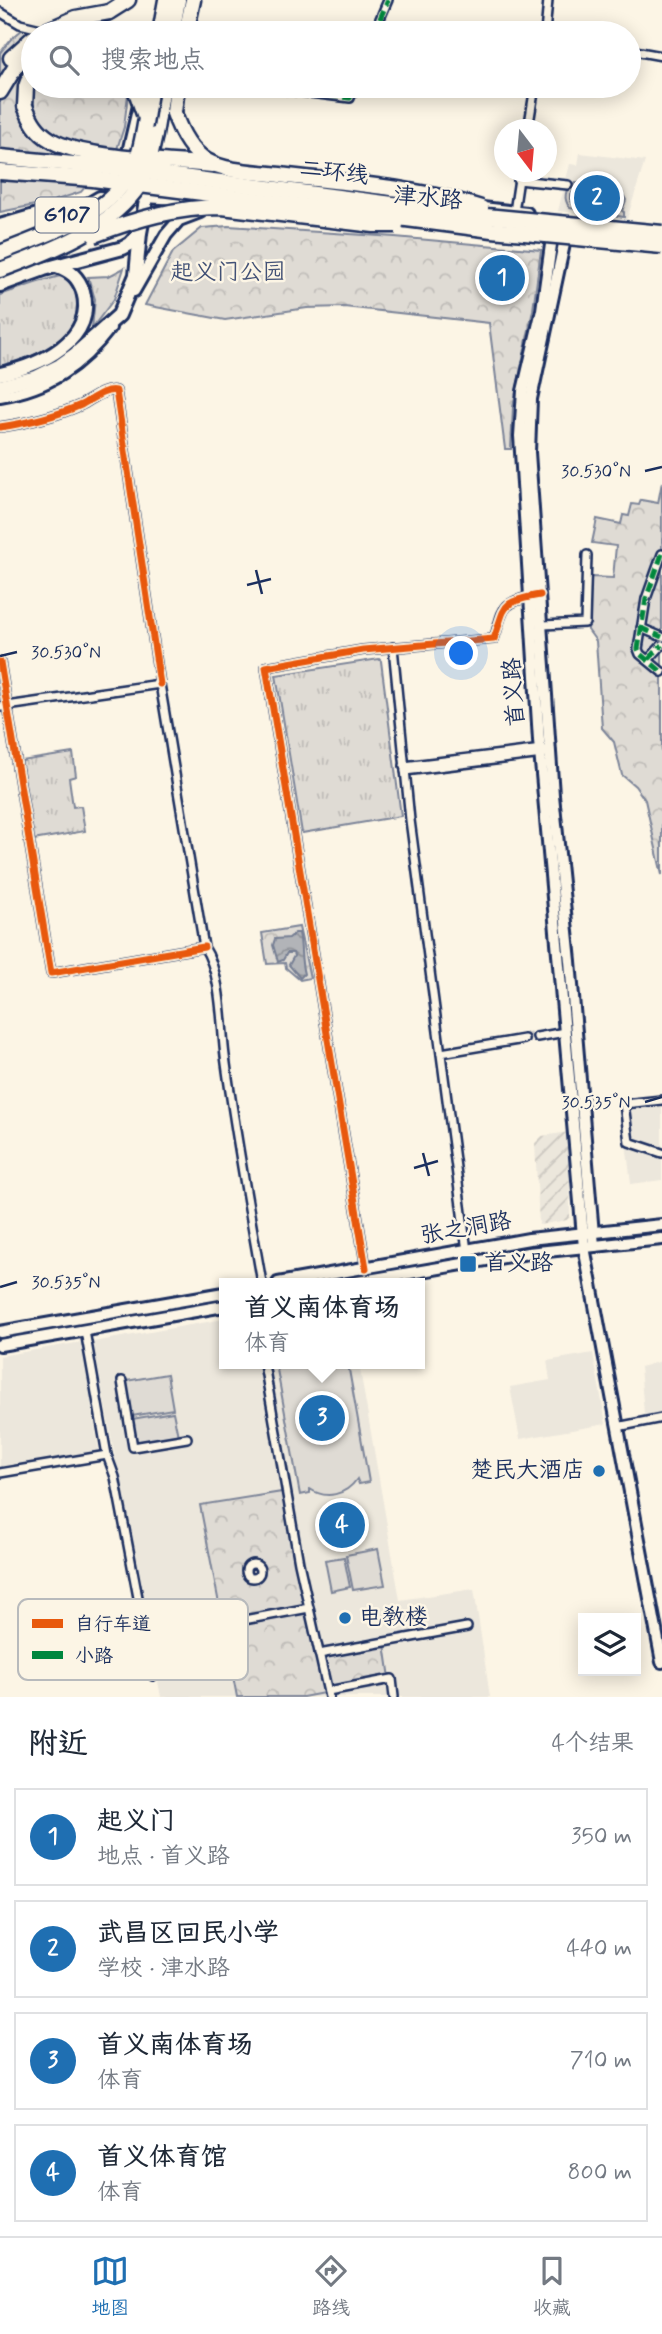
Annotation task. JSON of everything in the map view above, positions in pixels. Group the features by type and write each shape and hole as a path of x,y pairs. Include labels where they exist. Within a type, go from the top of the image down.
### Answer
{"highway":[{"path":"88,21 128,0"},
{"path":"160,21 163,0"},
{"path":"176,21 180,0"},
{"path":"189,21 193,0"},
{"path":"69,21 109,12"},
{"path":"0,71 21,49"},
{"path":"0,92 7,77 21,59"},
{"path":"25,98 25,106 33,126 51,141 69,148 400,190 463,202 511,215"},
{"path":"138,98 145,118"},
{"path":"0,253 72,223 107,200 134,166 139,154 149,98"},
{"path":"34,257 93,229 136,191 150,167 163,98"},
{"path":"176,98 174,113 182,134 204,159 224,166"},
{"name":"二环线","path":"0,157 105,166 662,232"},
{"name":"二环线","path":"0,172 93,179 492,230 662,246"},
{"path":"0,270 128,222 179,209 222,207 374,225 452,224"}],"main road":[{"name":"G107","path":"0,237 78,211 105,195 124,169 141,98"},
{"name":"津水路","path":"124,169 150,167 511,215 556,217 662,232"},
{"path":"0,386 36,377 60,365 119,315 136,275 150,167"},
{"name":"津水路","path":"105,195 235,201 566,233 662,246"},
{"path":"0,226 105,195"},
{"path":"0,396 39,386 78,365 96,347 119,315 166,235 180,220 235,201"},
{"name":"首义路","path":"556,217 542,310 521,405 520,450 535,596 542,625 545,751 572,974 589,1247 617,1427 662,1662"},
{"name":"首义路","path":"569,219 531,399 529,452 535,596 565,1030 588,1233"},
{"name":"G107","path":"0,285 123,247 130,244 140,233"},
{"path":"0,374 37,363 58,351 80,328 85,305 79,282 73,273 57,266"},
{"name":"张之洞路","path":"307,1278 529,1239 662,1225"},
{"name":"张之洞路","path":"380,1278 528,1253 662,1239"},
{"path":"0,1332 219,1294"},
{"path":"0,1345 219,1307"}],"street":[{"path":"379,21 388,0"},
{"path":"546,21 548,0"},
{"path":"0,12 21,24"},
{"path":"641,52 662,56"},
{"path":"529,119 533,98"},
{"path":"511,215 518,182"},
{"path":"552,182 568,185"},
{"path":"0,427 40,419 108,391 116,391 160,684 204,947 209,957 221,1008 225,1054 261,1278"},
{"path":"662,554 649,588 638,653 662,671"},
{"path":"542,625 585,623 587,555"},
{"path":"366,1268 266,667 393,648 494,639 504,608 512,601 535,596"},
{"path":"641,628 662,637"},
{"path":"649,660 662,645"},
{"path":"393,648 405,768 467,1251"},
{"path":"0,662 4,706 51,973 204,947"},
{"path":"4,706 160,684"},
{"path":"405,768 545,751"},
{"path":"537,1035 565,1030"},
{"path":"440,1052 524,1037"},
{"path":"662,1100 624,1104 629,1142 662,1153"},
{"path":"85,1331 107,1455 114,1477 138,1599"},
{"path":"265,1369 309,1608 329,1694 392,1679 394,1697"},
{"path":"122,1381 133,1447 187,1438"},
{"path":"617,1427 662,1418"},
{"path":"0,1473 107,1455"},
{"path":"248,1619 309,1608"},
{"path":"319,1654 467,1627"}],"shaded area":[{"path":"580,153 645,161 627,219 558,211 570,164 578,165"},
{"path":"662,1097 662,1180 631,1184 621,1101"},
{"path":"569,1132 570,1217 567,1220 539,1225 535,1143 542,1136"},
{"path":"219,1320 219,1369 360,1369 400,1600 474,1589 490,1697 161,1697 158,1680 248,1680 248,1599 142,1599 93,1342"},
{"path":"82,1342 99,1452 0,1468 0,1356"},
{"path":"593,1353 606,1424 520,1439 510,1387 550,1380 547,1361"},
{"path":"662,1361 662,1424 645,1425 640,1367"}],"green space":[{"path":"21,31 21,98 128,98 124,127 117,149 81,192 50,202 0,212 0,53"},
{"path":"575,183 620,189 626,200 622,211 624,217 570,208 566,194","holes":["578,187 616,192 620,196 621,205 612,211 575,206 571,201 571,194"]},
{"name":"起义门公园","path":"228,226 541,250 533,310 513,407 511,449 505,449 489,323 344,307 307,308 225,320 145,305 173,252 202,228"},
{"path":"124,268 114,299 92,328 95,299 88,277 109,276"},
{"path":"60,276 67,278 77,300 74,321 68,332 59,341 37,354 0,366 0,295"},
{"path":"662,482 662,875 645,800 635,786 622,775 614,742 602,728 596,641 588,630 591,577 613,578 616,546 592,543 597,519 621,524 623,515 629,516 632,504 639,505 641,500 658,503"},
{"path":"379,659 401,816 302,833 276,675"},
{"path":"73,753 76,776 69,778 73,807 81,806 85,831 33,840 21,761"},
{"path":"299,927 310,978 300,980 286,968 285,963 267,964 262,933"},
{"path":"277,1369 349,1369 369,1482 359,1484 357,1479 347,1489 335,1494 323,1494 310,1489 310,1493 300,1495"},
{"path":"167,1374 173,1409 132,1416 126,1381"},
{"path":"173,1412 178,1436 136,1444 132,1419"},
{"path":"282,1492 324,1693 303,1697 237,1697 234,1680 248,1680 248,1599 218,1599 200,1505"},
{"path":"378,1549 385,1585 353,1590 346,1555"},
{"path":"344,1557 350,1587 331,1591 325,1560"},
{"path":"385,1644 390,1678 330,1689 323,1655"}],"water":[{"path":"299,933 304,974 300,978 289,965 293,953 287,953 283,960 278,962 273,945 275,939 289,938"}],"tunnel":[{"path":"524,1036 537,1034"}],"marked path":[{"path":"379,21 388,0"},
{"path":"662,554 646,599 638,649 640,654 662,672"},
{"path":"641,628 662,637"},
{"path":"649,659 662,645"}],"cycle path":[{"path":"0,427 52,416 103,393 116,391 160,684"},
{"path":"366,1268 266,667 363,650 494,639 506,607 517,600 540,595"},
{"path":"0,662 51,973 204,947"}],"place":[{"name":"武昌区回民小学","path":"597,198"},
{"name":"起义门","path":"502,278"},
{"name":"首义路","path":"468,1264"},
{"name":"首义南体育场","path":"322,1418"},
{"name":"楚民大酒店","path":"599,1471"},
{"name":"首义体育馆","path":"342,1525"},
{"name":"电教楼","path":"345,1618"}]}
